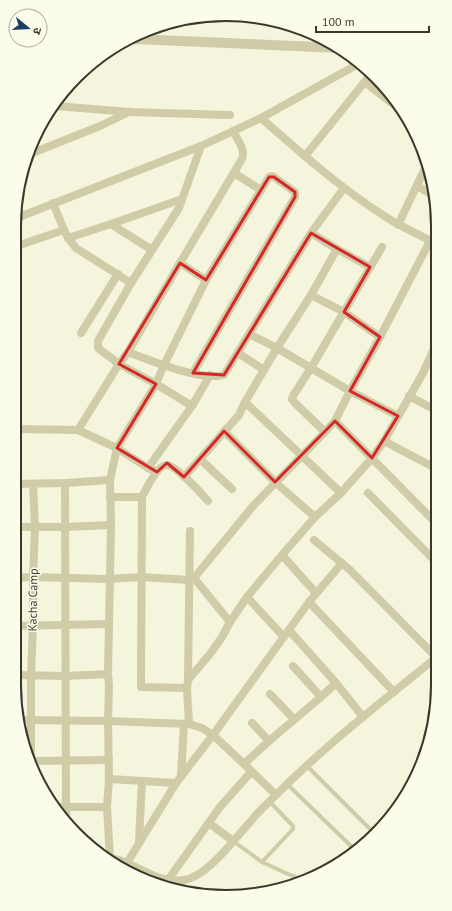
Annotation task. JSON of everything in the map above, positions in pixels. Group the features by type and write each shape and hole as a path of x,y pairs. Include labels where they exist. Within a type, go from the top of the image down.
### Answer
{"street":[{"path":"142,39 327,47"},
{"path":"21,216 201,146 261,118 354,66"},
{"path":"305,156 368,78"},
{"path":"365,82 388,100"},
{"path":"60,106 129,112 230,115"},
{"path":"35,152 100,126 129,112"},
{"path":"261,118 344,188 398,225 431,241"},
{"path":"78,430 128,352 244,155 233,131"},
{"path":"192,406 119,364 98,348 97,343 131,283 179,208 201,146"},
{"path":"398,225 423,171"},
{"path":"234,173 261,190"},
{"path":"111,854 107,808 109,779 108,624 111,525 110,480 117,448 156,384 206,280 261,190 272,176 295,192 295,197 193,373"},
{"path":"416,186 428,193"},
{"path":"128,352 164,365 193,373 210,376 224,375 311,233 344,188"},
{"path":"68,238 182,199"},
{"path":"53,203 68,238 76,248 131,283"},
{"path":"111,224 152,250"},
{"path":"21,245 64,230"},
{"path":"311,233 370,267"},
{"path":"192,579 252,506 335,421 350,391 431,246"},
{"path":"325,432 292,399 294,393 382,247"},
{"path":"184,477 236,419 337,249"},
{"path":"180,263 206,280"},
{"path":"82,333 118,274"},
{"path":"311,295 344,312 380,337"},
{"path":"249,334 277,348 350,391 398,416"},
{"path":"238,353 264,370"},
{"path":"188,684 248,597 282,555 315,517 341,493 372,458 384,441 423,373 431,355"},
{"path":"148,468 192,406 210,376"},
{"path":"409,396 431,408"},
{"path":"246,402 341,493"},
{"path":"335,421 431,518"},
{"path":"21,429 78,430 117,448 148,468 157,472"},
{"path":"224,431 275,482 315,517"},
{"path":"384,441 431,466"},
{"path":"200,459 232,489"},
{"path":"188,684 141,686 142,497 146,488 157,472 167,465 184,477 208,501"},
{"path":"21,484 110,480"},
{"path":"65,483 66,813"},
{"name":"Kacha Camp","path":"30,744 30,676 34,626 33,577 35,527 33,484"},
{"path":"368,493 431,553"},
{"path":"110,497 142,497"},
{"path":"21,527 111,525"},
{"path":"179,779 186,724 188,684 192,579 190,531"},
{"path":"314,540 350,570 431,652"},
{"path":"282,555 316,594"},
{"path":"127,863 179,779 213,735 309,602 342,563"},
{"path":"21,578 141,577 192,579 230,622"},
{"path":"248,597 336,683 363,717"},
{"path":"309,602 394,692"},
{"path":"21,626 108,624"},
{"path":"121,861 168,880 184,880 196,876 204,871 251,820 306,765 341,734 431,663"},
{"path":"293,666 321,697"},
{"path":"21,675 65,676 108,674"},
{"path":"244,764 336,683"},
{"path":"270,694 294,720"},
{"path":"24,720 186,724 202,728 213,735 244,764 273,798"},
{"path":"252,723 269,741"},
{"path":"37,762 108,760"},
{"path":"168,880 220,807 251,772"},
{"path":"109,779 142,781 179,779"},
{"path":"139,842 142,781"},
{"path":"61,807 107,808"},
{"path":"209,822 233,841"},
{"path":"181,885 184,880"}],"lane":[{"path":"306,765 371,830"},
{"path":"287,784 352,847"},
{"path":"262,862 293,829 293,826 273,798"},
{"path":"233,841 262,862 296,877"}],"highlighted area":[{"path":"269,177 274,177 295,192 295,197 193,373 224,375 311,233 370,267 344,312 380,337 350,391 398,416 372,458 335,421 275,482 224,431 184,477 167,463 157,472 117,448 156,384 119,364 180,263 206,280"}]}
